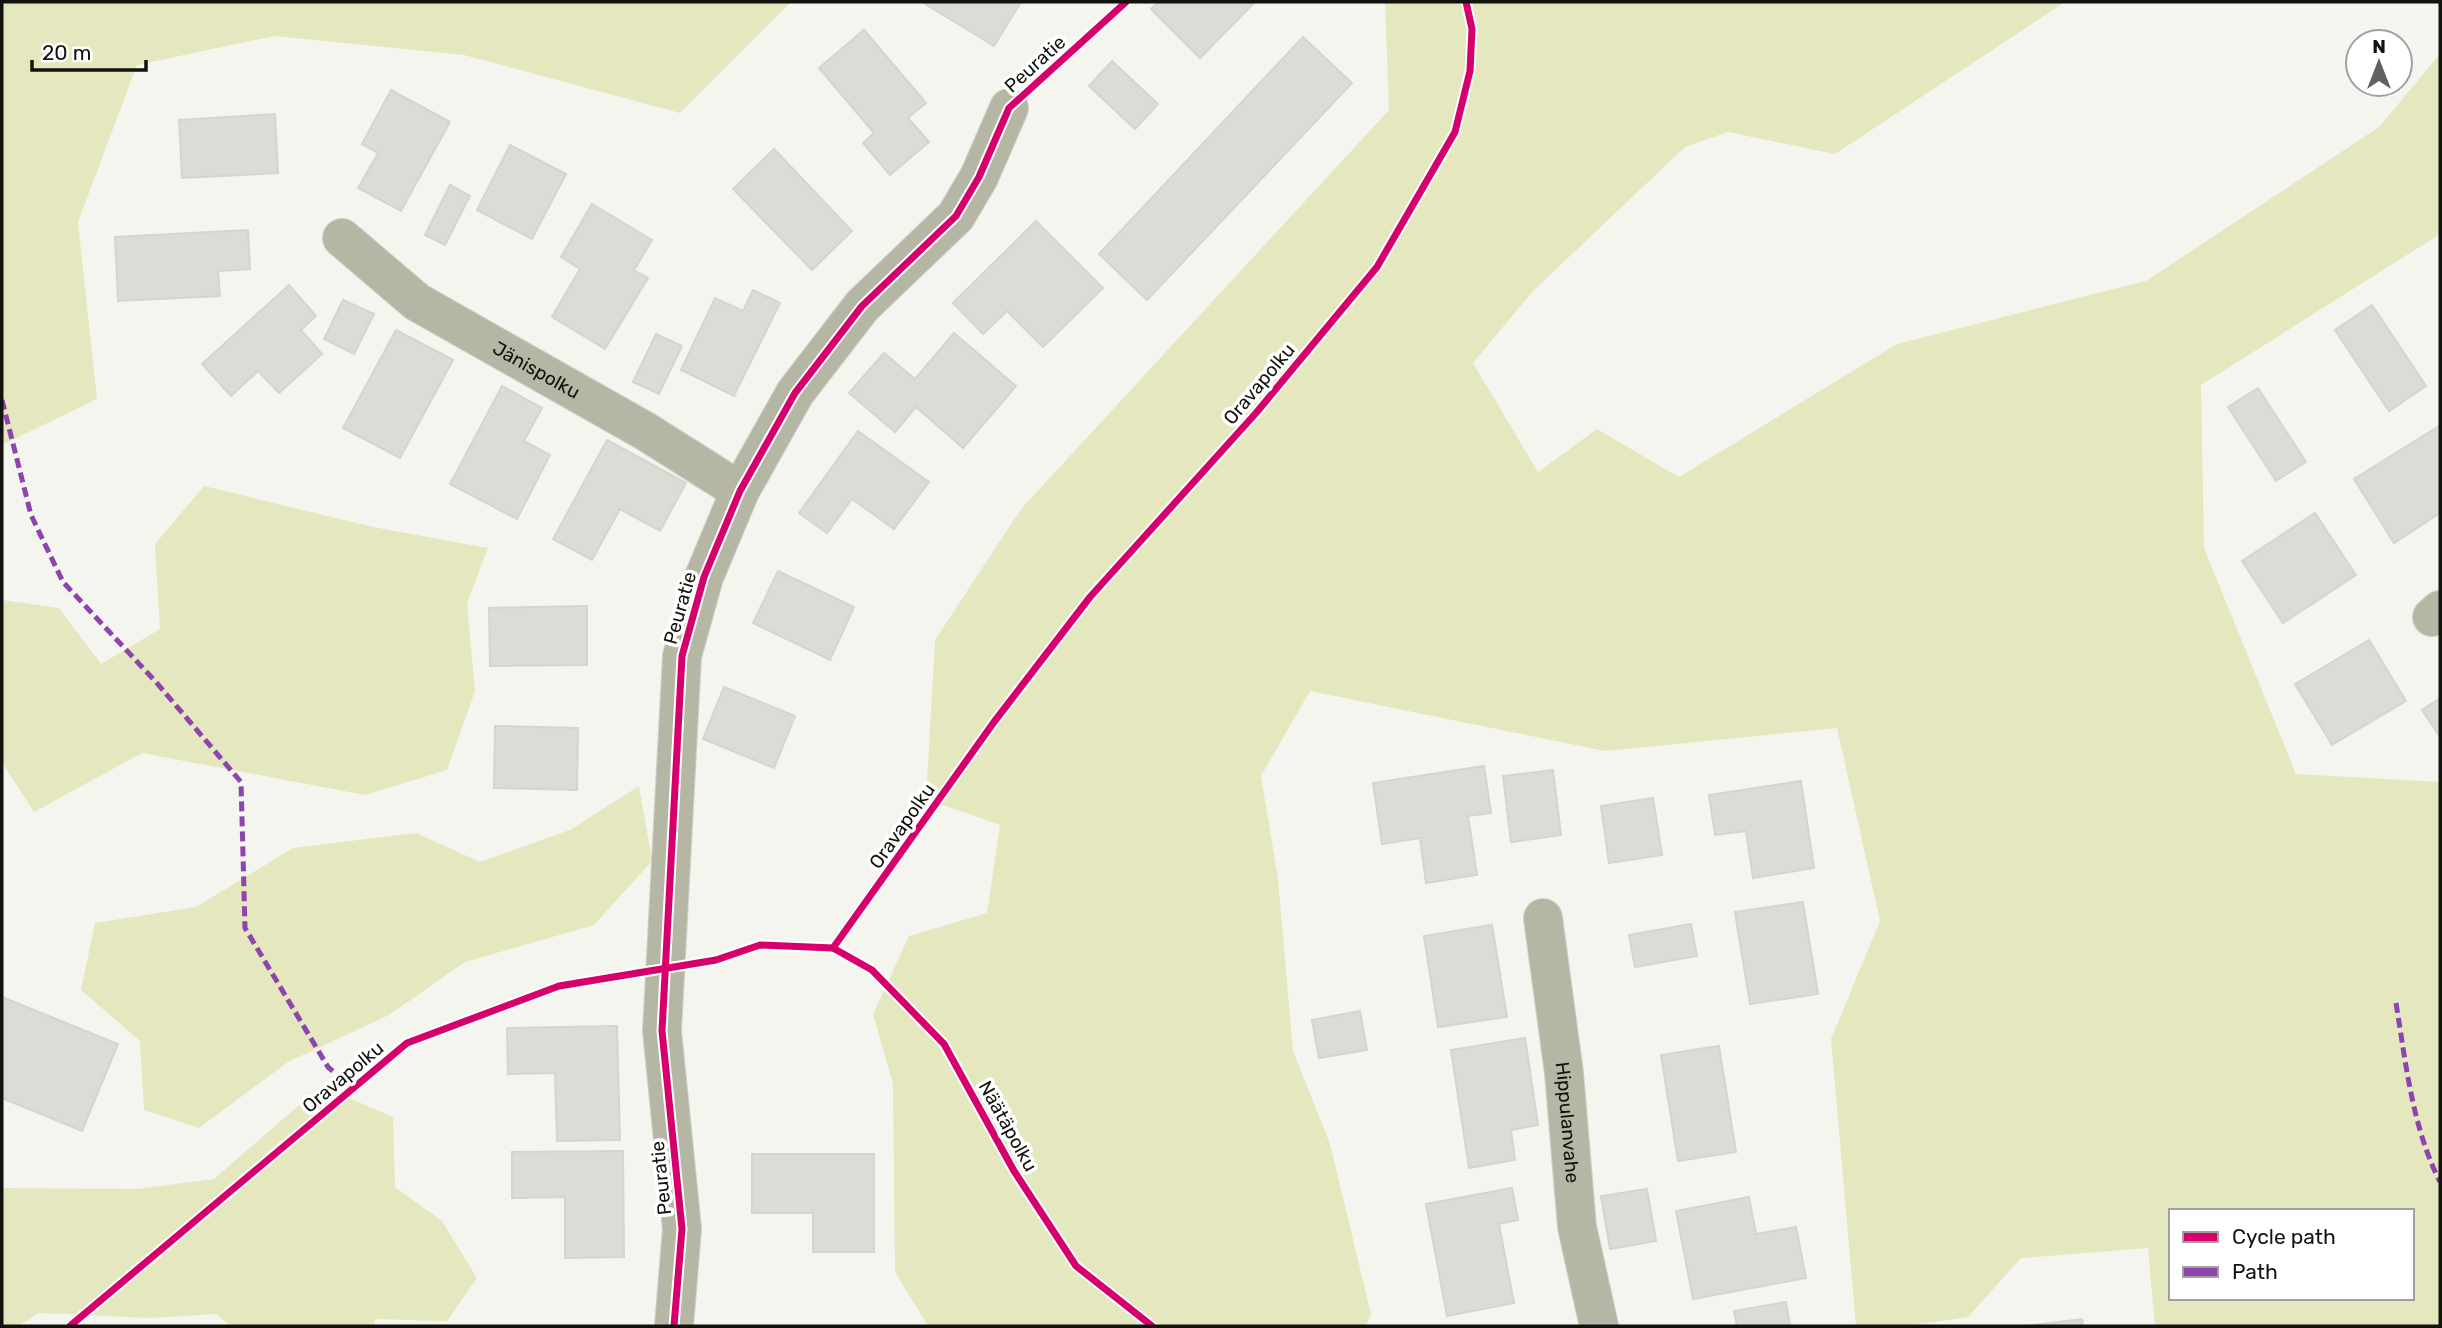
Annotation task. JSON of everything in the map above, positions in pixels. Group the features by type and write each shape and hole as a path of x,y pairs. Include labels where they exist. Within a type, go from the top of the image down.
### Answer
{"street":[{"name":"Peuratie","path":"674,1326 682,1229 662,1031 682,656 704,577 740,491 795,393 862,306 956,216 979,177 1009,108"},
{"name":"Jänispolku","path":"342,238 417,302 645,431 740,491"},
{"name":"Hippulanvahe","path":"1543,918 1564,1073 1577,1227 1599,1326"}],"green space":[{"path":"2,2 791,2 680,113 464,55 274,36 137,65 78,222 97,399 2,445"},
{"path":"1385,2 2065,2 1835,154 1728,132 1685,147 1532,292 1473,363 1538,472 1597,429 1679,477 1897,344 2146,281 2379,127 2403,98 2414,98 2414,85 2440,54 2440,234 2201,385 2204,548 2296,774 2440,782 2440,1326 2155,1326 2148,1248 2021,1258 1968,1317 1905,1326 1856,1326 1831,1039 1880,921 1837,728 1605,751 1310,691 1261,776 1278,879 1293,1051 1330,1144 1371,1314 1366,1326 928,1326 895,1272 893,1084 873,1014 909,936 987,913 1000,825 926,799 935,640 1021,509 1389,110"},
{"path":"204,486 373,527 488,548 467,603 475,691 447,770 365,795 142,753 34,812 3,764 2,600 59,608 101,664 160,629 155,544"},
{"path":"639,786 652,861 594,925 465,962 389,1015 288,1062 199,1128 144,1110 140,1041 81,990 95,923 196,907 293,848 416,833 480,862 570,830"},
{"path":"321,1086 393,1117 395,1187 442,1221 477,1278 447,1321 375,1319 374,1326 231,1326 216,1314 150,1318 39,1313 18,1326 2,1326 2,1188 137,1189 214,1179"}],"building":[{"path":"922,2 1021,2 994,46"},
{"path":"1158,2 1255,2 1200,58 1151,9"},
{"path":"864,30 926,103 908,118 929,142 890,175 863,143 874,133 819,68"},
{"path":"1303,37 1352,83 1147,300 1099,254"},
{"path":"1112,61 1158,104 1135,129 1089,86"},
{"path":"391,90 450,122 401,211 358,188 378,153 362,144"},
{"path":"275,114 278,173 182,178 179,120"},
{"path":"510,145 566,174 532,239 477,210"},
{"path":"774,149 852,231 812,270 733,189"},
{"path":"450,185 470,196 445,245 425,235"},
{"path":"592,204 652,240 634,270 648,278 605,349 552,317 580,269 561,257"},
{"path":"1036,221 1103,288 1043,347 1007,311 983,334 953,303"},
{"path":"248,230 250,269 218,271 220,296 118,301 115,237"},
{"path":"289,285 316,316 301,330 322,354 279,393 258,371 231,396 202,364"},
{"path":"753,290 780,303 734,396 681,370 715,298 743,311"},
{"path":"343,300 374,314 354,354 324,339"},
{"path":"2372,305 2426,386 2389,411 2335,330"},
{"path":"396,330 453,360 400,458 343,428"},
{"path":"954,333 1016,386 963,448 916,407 895,432 849,393 884,353 915,379"},
{"path":"656,334 682,346 659,394 633,382"},
{"path":"502,386 542,408 524,441 550,455 517,519 450,484"},
{"path":"2258,388 2306,462 2276,481 2228,407"},
{"path":"2439,426 2440,513 2394,543 2354,479"},
{"path":"858,431 929,482 894,529 852,499 827,533 799,513"},
{"path":"607,440 686,483 660,531 620,509 592,560 553,539"},
{"path":"2315,513 2356,575 2283,623 2242,561"},
{"path":"778,571 854,607 830,660 753,623"},
{"path":"587,606 587,665 490,666 489,608"},
{"path":"2369,640 2406,701 2332,745 2295,684"},
{"path":"724,687 795,716 774,768 703,739"},
{"path":"2440,698 2440,737 2422,710"},
{"path":"495,726 578,728 577,790 494,788"},
{"path":"1484,766 1491,813 1468,816 1477,875 1426,883 1420,838 1382,844 1373,783"},
{"path":"1553,770 1561,835 1511,842 1503,776"},
{"path":"1801,781 1814,868 1753,878 1746,831 1715,835 1709,795"},
{"path":"1653,798 1662,855 1609,863 1601,806"},
{"path":"1803,902 1818,994 1750,1004 1735,912"},
{"path":"1691,924 1697,956 1635,967 1629,935"},
{"path":"1492,925 1507,1017 1438,1027 1424,936"},
{"path":"2,997 118,1044 82,1131 2,1098"},
{"path":"1360,1011 1367,1050 1319,1058 1312,1020"},
{"path":"617,1026 620,1140 557,1141 555,1073 508,1074 507,1028"},
{"path":"1525,1038 1538,1125 1511,1130 1515,1160 1469,1168 1451,1050"},
{"path":"1719,1046 1736,1152 1678,1161 1661,1055"},
{"path":"623,1151 624,1257 565,1258 565,1197 512,1198 512,1152"},
{"path":"752,1154 874,1154 874,1252 813,1252 813,1213 752,1213"},
{"path":"1512,1188 1518,1220 1499,1224 1514,1303 1447,1316 1426,1204"},
{"path":"1647,1189 1656,1241 1610,1249 1601,1196"},
{"path":"1749,1197 1756,1234 1796,1227 1806,1278 1693,1299 1676,1211"},
{"path":"1786,1302 1790,1326 1737,1326 1734,1311"},
{"path":"2082,1319 2083,1326 2026,1326"}],"marked path":[{"path":"2,400 31,515 63,582 156,682 241,782 245,928 328,1067 353,1089"},
{"path":"2396,1003 2416,1117 2430,1161 2440,1182"}],"cycle path":[{"path":"674,1326 682,1229 662,1031 682,656 704,577 740,491 795,393 862,306 956,216 979,177 1009,108 1126,2"},
{"name":"Oravapolku","path":"833,948 994,722 1090,597 1256,413 1377,267 1455,132 1470,71 1472,29 1466,2"},
{"name":"Oravapolku","path":"70,1326 407,1043 559,986 716,960 760,945 833,948 872,970 944,1044 1014,1171 1076,1266 1152,1326"}]}
